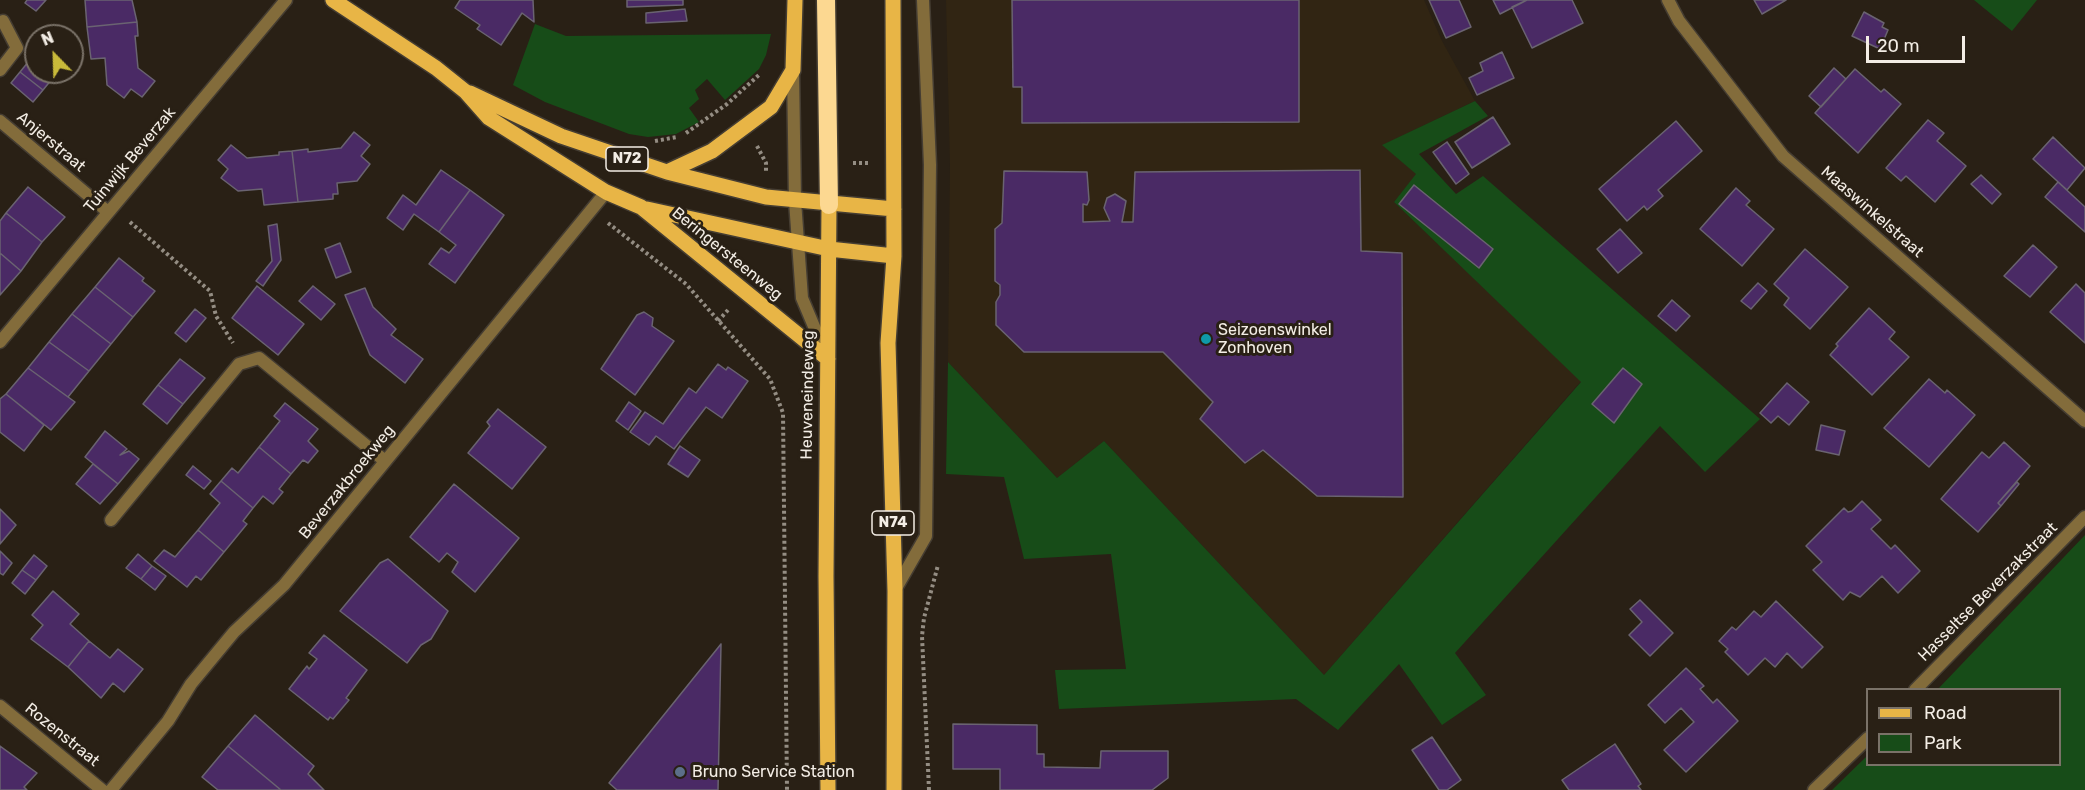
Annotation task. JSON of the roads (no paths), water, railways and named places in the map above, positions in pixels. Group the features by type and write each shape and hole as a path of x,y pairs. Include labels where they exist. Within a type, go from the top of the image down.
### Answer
{"highway":[{"name":"Heuveneindeweg","path":"826,0 829,205"}],"main road":[{"name":"Beringersteenweg","path":"333,0 436,68 466,92 489,117 606,192 641,207 828,359"},
{"path":"667,172 712,151 746,128 771,107 793,70 795,0"},
{"name":"N74","path":"893,0 894,256 888,344 895,591 894,790"},
{"name":"Beringersteenweg","path":"466,92 495,103 561,136 667,172 746,193 795,201 894,209"},
{"name":"Heuveneindeweg","path":"828,790 829,205"},
{"path":"641,207 798,243 894,256"}],"street":[{"name":"Tuinwijk Beverzak","path":"0,342 286,0"},
{"path":"895,591 926,536 930,165 923,0"},
{"name":"Maaswinkelstraat","path":"1668,0 1679,21 1783,156 2085,421"},
{"path":"0,70 17,48 3,21"},
{"name":"Beringersteenweg","path":"793,70 795,201 802,298 828,359"},
{"name":"Anjerstraat","path":"0,121 111,210"},
{"name":"Beverzakbroekweg","path":"111,790 168,721 191,684 210,661 284,585 606,192"},
{"path":"111,519 239,364 259,358 385,461"},
{"name":"Hasseltse Beverzakstraat","path":"1917,688 2085,517"},
{"name":"Rozenstraat","path":"0,706 102,790"},
{"path":"1814,790 1866,740"}],"place":[{"name":"Seizoenswinkel Zonhoven","path":"1206,339"},
{"name":"Bruno Service Station","path":"680,772"}]}
